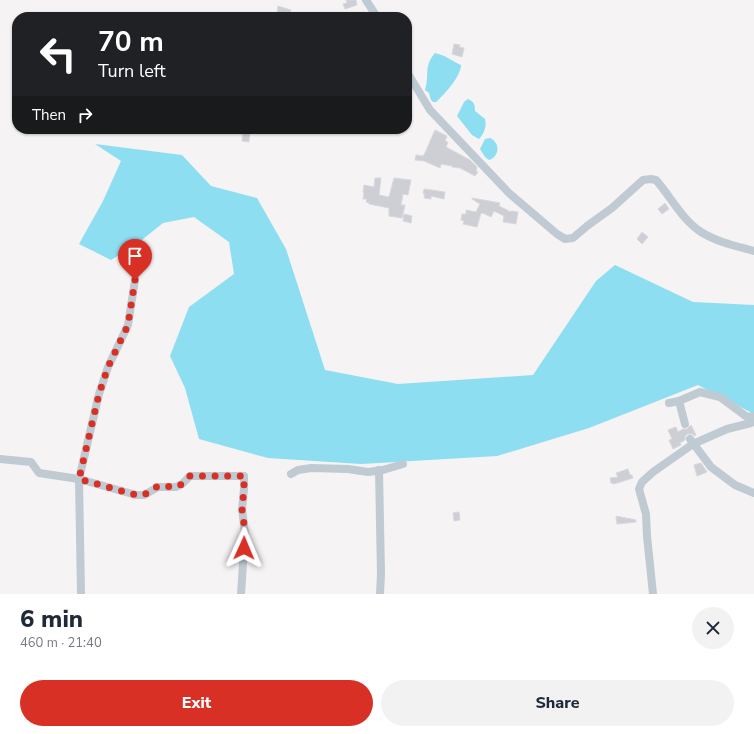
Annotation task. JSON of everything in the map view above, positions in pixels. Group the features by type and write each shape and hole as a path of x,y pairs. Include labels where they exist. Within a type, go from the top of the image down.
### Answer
{"street":[{"path":"366,0 374,12"},
{"path":"412,80 430,110 485,169 509,193 557,234 565,239 573,238 612,208 643,180 651,179 656,180 659,183 680,211 701,232 718,240 754,251"},
{"path":"81,594 79,479 99,394 108,367 128,325 135,280"},
{"path":"669,403 679,401 700,392 720,397 752,419"},
{"path":"679,401 685,424"},
{"path":"653,594 646,514 639,490 642,482 692,441 752,419"},
{"path":"692,441 711,466 735,485 754,493"},
{"path":"0,459 31,462 39,473 79,479 136,495 144,495 158,486 176,487 182,484 190,476 244,476 242,509 245,532 241,594"},
{"path":"291,474 298,470 311,468 348,468 368,472 403,464"},
{"path":"379,470 380,594"}],"water":[{"path":"435,53 461,65 452,85 436,102 433,102 429,93 425,90 429,63"},
{"path":"468,99 474,104 475,111 485,119 485,130 479,139 472,135 457,116 464,102"},
{"path":"490,138 496,143 497,153 489,160 480,149 485,139"},
{"path":"95,144 182,155 211,186 257,198 286,249 325,370 398,384 533,375 596,281 615,265 693,302 754,305 754,414 698,385 589,428 497,456 361,464 268,458 199,439 185,388 170,356 189,307 234,274 229,242 194,217 163,223 138,243 111,260 79,244 103,201 121,161"}],"building":[{"path":"346,0 356,0 357,5 345,9 343,4 347,3"},
{"path":"278,6 291,10 291,12 277,12"},
{"path":"454,44 460,45 459,47 464,48 462,57 452,54"},
{"path":"435,130 447,136 445,141 448,142 446,147 470,160 477,167 476,171 478,172 475,176 460,168 441,164 440,168 424,161 415,160 416,155 423,156 425,153"},
{"path":"243,134 250,134 249,142 242,141"},
{"path":"375,178 381,178 379,195 389,197 394,178 411,180 408,195 403,194 401,205 405,205 402,218 389,216 389,208 369,204 366,202 367,199 363,199 364,185 374,187"},
{"path":"424,189 445,192 444,199 431,196 431,199 424,198"},
{"path":"472,198 500,203 499,206 511,212 518,212 516,224 503,222 504,216 494,211 491,217 481,213 477,227 463,224 464,221 461,220 462,214 466,214 466,210 476,212 480,204"},
{"path":"665,203 669,209 662,214 658,209"},
{"path":"404,214 412,216 411,223 403,221"},
{"path":"642,232 648,237 642,244 637,239"},
{"path":"691,425 696,435 687,434 685,440 680,443 681,445 673,449 669,440 672,439 668,430 676,427 678,432 683,429 687,429"},
{"path":"701,463 707,472 697,476 694,465"},
{"path":"628,469 633,478 614,484 611,483 610,478 618,477 616,473"},
{"path":"459,512 460,520 454,521 453,513"},
{"path":"616,516 636,520 636,522 617,524"}],"route":[{"path":"135,280 128,325 108,367 99,394 88,434 79,479 136,495 144,495 154,490 158,486 176,487 182,484 190,476 244,476 242,509 245,532 244,548"}]}
